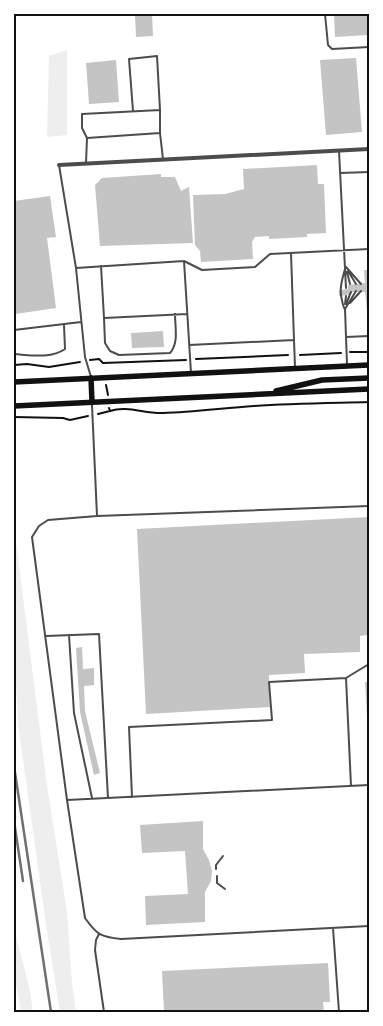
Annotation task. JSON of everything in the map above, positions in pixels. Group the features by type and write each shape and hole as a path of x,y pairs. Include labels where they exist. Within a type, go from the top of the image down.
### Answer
{"main road":[{"path":"14,382 369,365"},
{"path":"91,378 92,402"},
{"path":"266,394 294,385 322,380 369,378"},
{"path":"14,406 369,389"}],"street":[{"path":"59,165 369,149"}],"lane":[{"path":"325,14 328,45 332,49 369,47"},
{"path":"133,112 129,59 157,56 163,159"},
{"path":"86,163 87,138 82,128 82,114 160,110"},
{"path":"87,138 160,133"},
{"path":"339,151 346,288"},
{"path":"59,165 76,268 85,357 91,378"},
{"path":"340,173 369,172"},
{"path":"76,268 184,262 202,270 255,267 270,254 369,249"},
{"path":"290,252 296,369"},
{"path":"184,262 191,374"},
{"path":"101,266 105,343 110,350 119,355 170,353 175,347 175,314"},
{"path":"346,267 356,284"},
{"path":"346,267 361,284"},
{"path":"346,267 350,284"},
{"path":"346,267 340,287 344,309 347,366"},
{"path":"344,309 356,291"},
{"path":"344,309 361,291"},
{"path":"344,309 351,292"},
{"path":"344,309 346,296"},
{"path":"104,318 187,314"},
{"path":"14,330 82,322"},
{"path":"14,354 55,355 65,350 64,324"},
{"path":"346,337 369,336"},
{"path":"189,345 294,340"},
{"path":"92,402 97,516"},
{"path":"369,506 97,516 48,520 38,526 32,538 67,800 85,918 93,930 106,938 121,939 369,926"},
{"path":"46,636 99,634 108,798"},
{"path":"69,635 74,713 92,798"},
{"path":"132,797 129,727 272,720 269,682 346,678 369,664"},
{"path":"346,678 351,786"},
{"path":"67,800 369,785"},
{"path":"216,869 216,865 223,856"},
{"path":"217,876 217,883 225,889"},
{"path":"333,928 339,1012"},
{"path":"99,934 95,950 104,1012"}],"path":[{"path":"14,417 63,418 70,420 110,411"}],"shaded area":[{"path":"67,50 67,135 47,137 49,56"},
{"path":"14,526 47,786 67,912 76,1012 60,1012 18,724 14,642"},
{"path":"14,928 30,991 33,1012 21,1012 14,973"}],"building":[{"path":"135,14 152,14 153,36 136,37"},
{"path":"334,14 369,14 369,35 335,37"},
{"path":"356,58 362,132 326,135 320,60"},
{"path":"116,60 119,102 89,104 86,63"},
{"path":"317,165 318,184 324,184 326,233 307,234 307,237 269,239 269,236 255,237 252,242 253,259 201,262 200,251 195,245 193,195 225,194 244,189 243,169"},
{"path":"161,174 161,177 175,177 181,191 189,187 193,243 100,246 95,185 102,178"},
{"path":"50,196 56,237 47,238 56,308 15,314 14,201"},
{"path":"364,270 369,270 369,310 367,310 365,292 351,292 348,295 339,296 339,290 348,289 348,285 365,283"},
{"path":"163,331 164,347 132,348 131,333"},
{"path":"369,517 369,635 360,636 360,652 304,654 305,673 269,675 270,707 146,714 137,529"},
{"path":"82,647 83,669 94,668 94,685 84,686 85,711 100,773 94,775 80,712 76,648"},
{"path":"365,682 369,682 369,733 368,733"},
{"path":"203,821 203,849 212,871 211,881 205,892 205,922 146,925 145,896 188,894 185,851 142,853 140,825"},
{"path":"328,963 330,1002 323,1002 324,1012 164,1012 162,971"}],"railway":[{"path":"14,766 51,1012"},
{"path":"14,821 23,881"}]}
